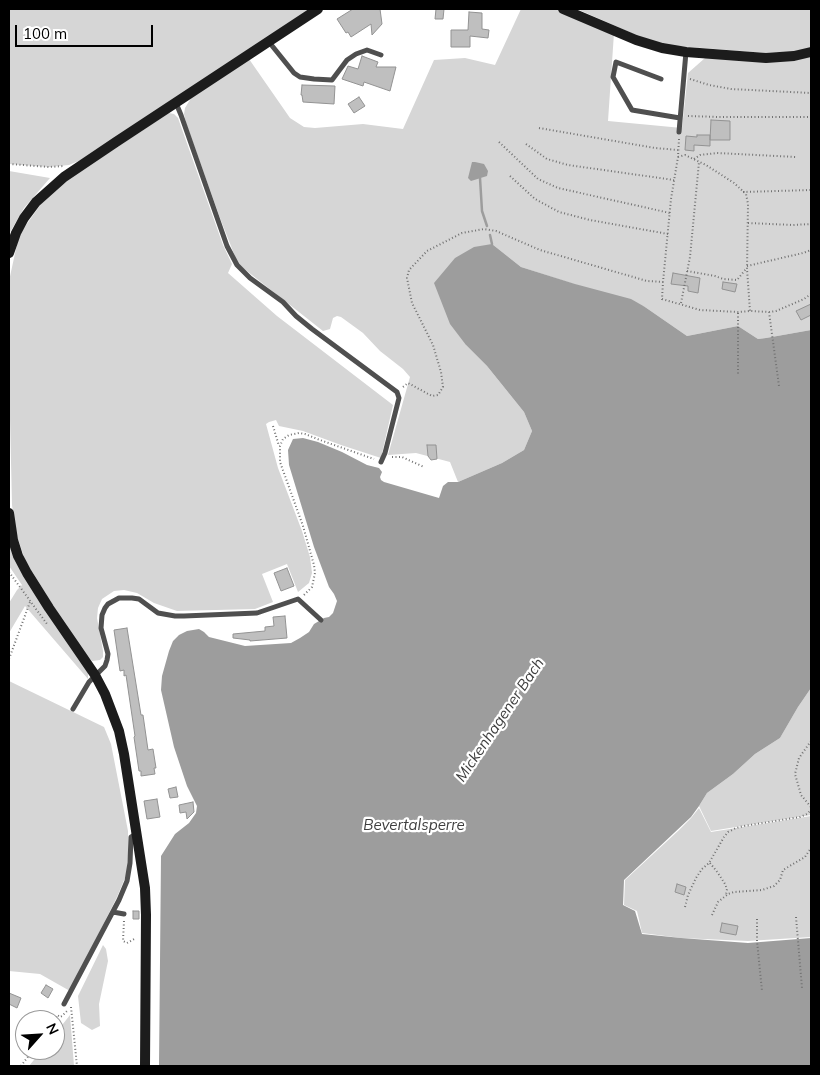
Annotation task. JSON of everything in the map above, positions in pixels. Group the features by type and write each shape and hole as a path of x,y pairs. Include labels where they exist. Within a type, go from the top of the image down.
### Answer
{"street":[{"path":"9,253 24,218 36,202 56,183 318,9"},
{"path":"563,9 636,40 662,48 686,52 766,58 794,56 811,52"},
{"path":"9,513 13,540 18,556 49,608 96,675 119,731 145,888 145,1066"}],"lane":[{"path":"268,42 294,74 314,79 332,80 347,60 367,50 381,55"},
{"path":"679,132 686,52"},
{"path":"660,79 616,62 613,76 632,110 680,117"},
{"path":"176,103 227,246 237,265 250,278 283,302 312,329 397,392 399,398 385,453 381,460"},
{"path":"73,709 83,692 105,666 107,647 101,628 102,614 108,604 119,598 139,600 158,613 175,616 256,613 298,599 321,620"},
{"path":"67,1005 127,881 131,837 137,833"},
{"path":"113,912 124,914"}],"path":[{"path":"683,77 731,89 811,93"},
{"path":"680,117 811,117"},
{"path":"539,128 655,148 678,150"},
{"path":"679,132 662,299 700,310 769,312 776,311 811,294"},
{"path":"499,142 538,179 558,188 670,213"},
{"path":"526,144 547,159 568,165 674,180"},
{"path":"694,159 700,155 718,154 796,157"},
{"path":"678,156 686,155 694,159 734,183 746,194 748,204 747,268 750,311"},
{"path":"681,304 690,257 699,162"},
{"path":"9,164 49,167 69,165 78,167"},
{"path":"510,176 535,199 559,212 590,220 668,234"},
{"path":"743,192 811,190"},
{"path":"748,223 811,224"},
{"path":"397,392 408,383 432,396 438,395 443,387 442,372 433,345 412,303 406,278 409,270 427,251 462,233 484,229 496,231 540,250 647,282 663,282"},
{"path":"688,271 736,280 747,268 811,250"},
{"path":"738,312 738,376"},
{"path":"769,312 779,386"},
{"path":"273,426 280,446 280,462 303,526 314,565 315,573 312,587 298,599"},
{"path":"280,446 283,439 288,435 296,433 305,434 381,460 402,457 424,467"},
{"path":"9,572 30,602 9,659"},
{"path":"685,907 696,878 709,863 728,832 736,828 800,817 811,808 801,795 795,774 799,758 811,741"},
{"path":"712,915 718,902 726,895 734,892 762,890 774,886 780,880 784,870 805,858 811,848"},
{"path":"709,863 726,884 726,895"},
{"path":"124,914 123,941 127,943 139,934"},
{"path":"796,917 802,988"},
{"path":"757,919 757,941 762,991"},
{"path":"65,1014 67,1005"},
{"path":"67,1005 72,1015 77,1066"}],"shaded area":[{"path":"9,9 311,9 81,160 69,165 49,167 9,164"},
{"path":"521,9 556,9 614,33 608,121 682,128 688,73 705,58 811,57 811,330 758,339 738,326 687,336 645,307 521,267 492,244 466,345 487,366 524,412 532,431 524,450 502,463 458,482 450,462 416,453 388,455 410,377 403,369 380,351 363,333 341,317 333,318 330,329 323,331 238,264 184,114 191,98 249,59 290,118 304,127 315,128 363,124 403,129 434,60 465,58 495,65"},
{"path":"577,9 811,9 811,49 766,53 664,45"},
{"path":"169,113 174,114 178,118 223,245 232,264 228,273 277,316 393,405 381,458 303,431 279,426 276,420 266,424 278,468 310,557 312,573 309,583 298,592 287,564 262,574 273,602 255,609 177,611 154,603 137,593 124,590 114,591 102,599 98,608 97,618 103,657 100,660 92,661 62,620 25,560 16,533 12,505 9,281 19,235 41,204 58,186"},
{"path":"9,171 50,178 24,208 9,234"},
{"path":"9,536 88,671 88,679 25,606 9,633 9,603 22,585 9,566"},
{"path":"9,681 104,727 111,744 128,831 127,873 70,991 40,974 9,971"},
{"path":"811,688 811,815 711,831 699,806 707,793 733,774 755,754 780,738"},
{"path":"699,808 711,832 811,816 811,937 748,941 681,938 642,933 637,911 624,905 625,880 678,831"},
{"path":"103,945 106,949 108,961 99,1004 100,1026 92,1030 81,1023 78,996"},
{"path":"70,1015 74,1066 29,1066 34,1060 65,1060 65,1021"}],"water":[{"path":"472,162 484,164 488,171 487,176 471,181 468,178"},
{"name":"Bevertalsperre","path":"492,244 521,267 631,299 687,336 738,326 758,339 811,330 811,688 780,738 755,754 733,774 707,793 691,817 624,880 623,905 635,911 642,934 748,943 811,938 811,1066 159,1066 161,856 175,834 189,823 196,813 197,806 187,786 174,747 161,690 162,676 173,641 187,631 199,629 209,637 245,646 291,643 309,632 314,624 333,613 337,601 329,587 314,547 289,465 288,450 293,439 303,438 318,442 367,465 379,468 382,472 381,480 384,482 439,498 443,486 448,482 458,482 502,463 524,450 532,431 524,412 450,324 434,283 455,258 474,247"}],"building":[{"path":"353,9 380,9 382,24 372,35 371,24 351,37 337,19"},
{"path":"436,9 444,9 443,19 435,19"},
{"path":"469,12 482,13 482,29 489,30 488,38 470,36 470,47 451,47 451,30 468,30"},
{"path":"362,56 378,62 376,67 396,67 390,91 364,82 363,86 342,79 348,66 358,69"},
{"path":"302,85 335,86 334,104 303,102 301,95"},
{"path":"359,97 365,106 354,113 348,104"},
{"path":"711,120 730,121 730,140 710,140"},
{"path":"697,135 710,135 710,146 694,145 694,151 685,150 686,136 697,137"},
{"path":"673,273 700,278 698,293 688,291 688,286 671,284"},
{"path":"723,282 737,284 735,292 722,289"},
{"path":"811,304 811,315 801,320 796,311"},
{"path":"427,445 436,445 437,459 431,460 428,456"},
{"path":"287,568 294,586 281,591 274,573"},
{"path":"285,616 287,638 250,641 233,638 233,634 265,631 265,627 274,626 273,617"},
{"path":"127,628 148,750 153,749 156,768 154,768 155,774 141,776 126,675 124,676 124,670 120,671 114,630"},
{"path":"176,787 178,797 170,798 168,789"},
{"path":"157,799 160,817 147,819 144,801"},
{"path":"193,802 194,812 187,819 186,812 180,813 179,805"},
{"path":"677,884 686,887 684,895 675,892"},
{"path":"133,911 139,911 139,919 133,919"},
{"path":"722,923 738,926 736,935 720,932"},
{"path":"46,985 53,989 48,998 41,993"},
{"path":"9,993 21,998 17,1008 9,1004"}],"waterway":[{"path":"480,178 482,211 487,226"},
{"path":"490,235 492,244"}],"water label":[{"name":"Mickenhagener Bach","path":"500,720"}]}
